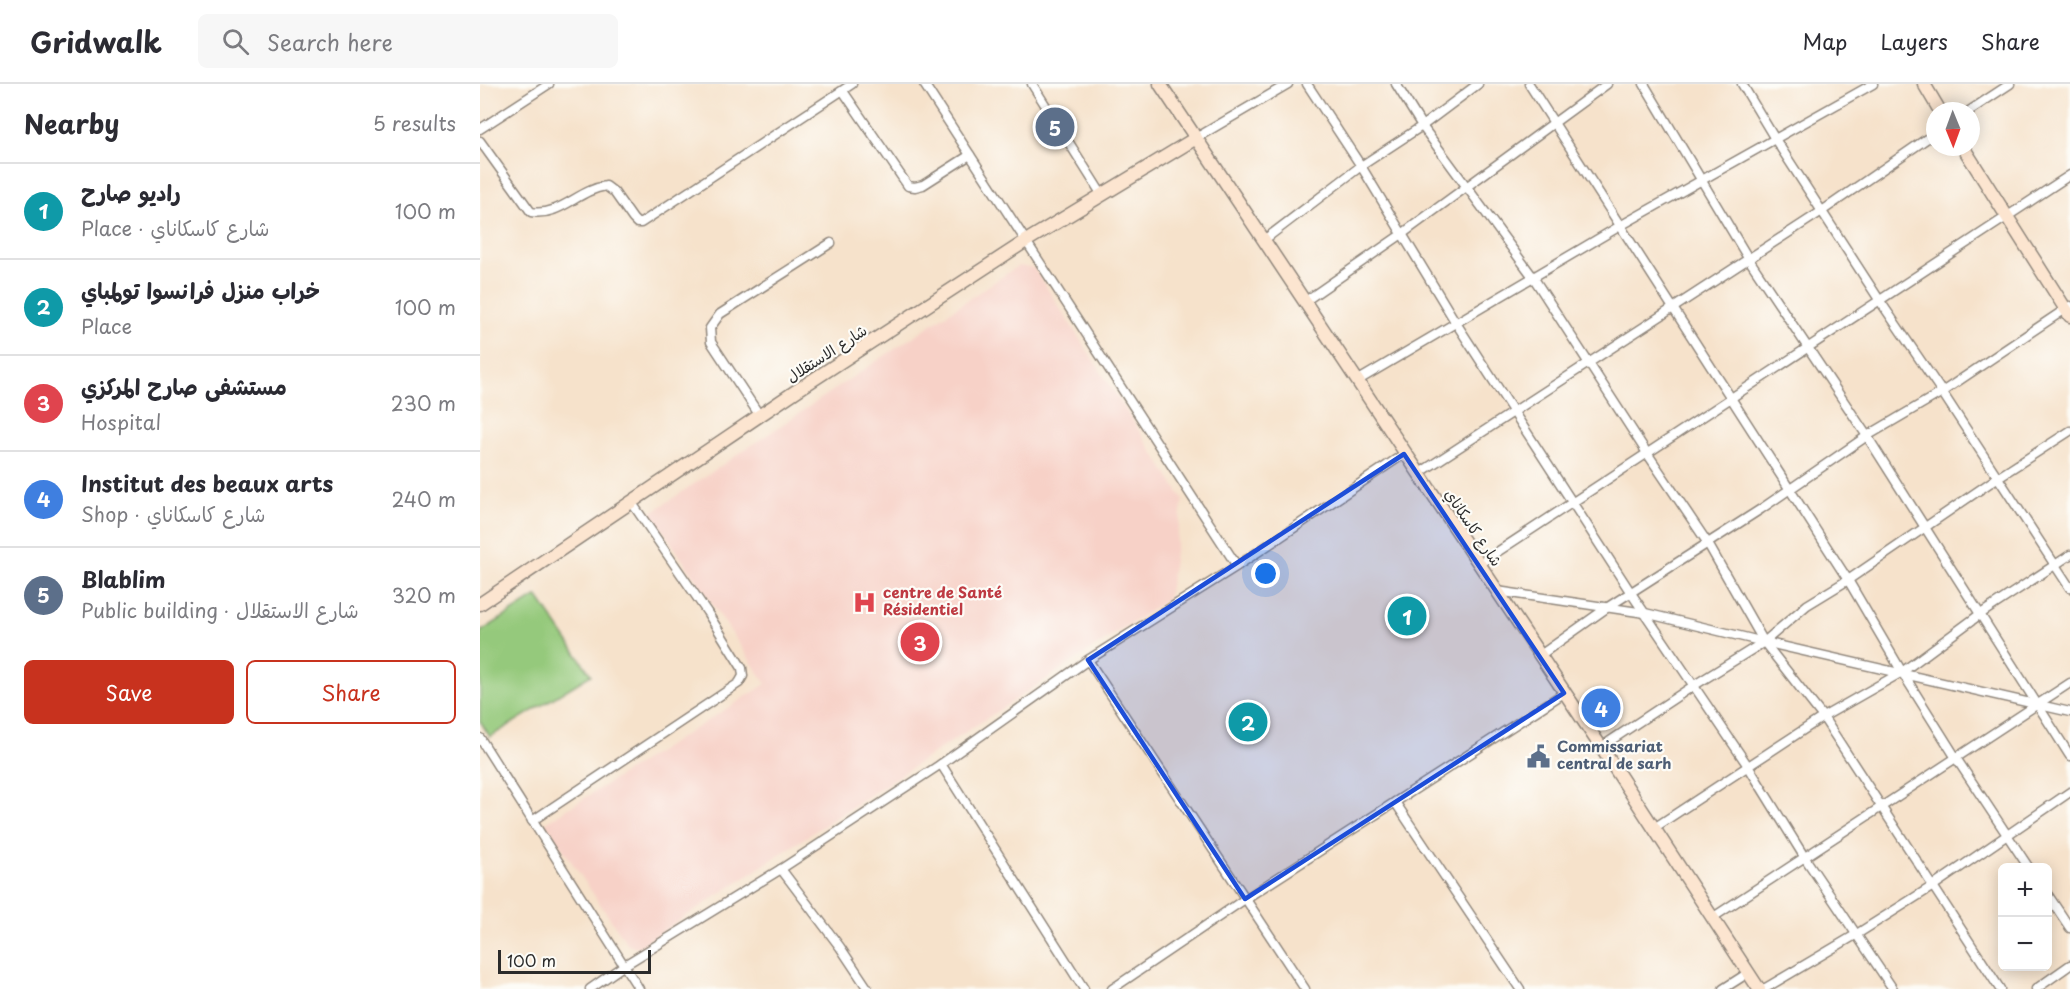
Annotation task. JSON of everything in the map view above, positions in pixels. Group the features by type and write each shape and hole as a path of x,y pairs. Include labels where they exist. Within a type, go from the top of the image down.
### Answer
{"street":[{"path":"480,141 531,212 543,214 560,208 593,188 606,186 614,192 633,219 641,223 852,84"},
{"path":"924,84 1237,566"},
{"path":"1032,84 1102,195"},
{"name":"شارع كاسكاناي","path":"1160,84 1601,747 1759,989"},
{"path":"1196,138 1288,84"},
{"path":"1307,84 1361,166 1456,323 1631,593 1748,766 1805,858 1893,989"},
{"path":"1396,84 1422,126 1533,278 1707,542 1764,642 1823,717 2000,989"},
{"path":"1264,240 1361,166 1422,126 1478,84"},
{"path":"1529,84 1848,580 1956,758 2026,863"},
{"path":"1304,302 1554,125 1607,84"},
{"path":"1644,84 1748,258 1867,436 2070,756"},
{"path":"1742,84 1880,301 2070,588"},
{"path":"1357,381 1620,226 1873,84"},
{"path":"1924,84 1935,102"},
{"path":"1980,103 2010,84"},
{"path":"480,129 546,85"},
{"path":"843,91 908,186 915,188 923,185 970,155"},
{"name":"شارع الاستقلال","path":"480,604 760,416 1026,242 1196,138"},
{"path":"1418,474 1822,211 1926,139"},
{"path":"1539,656 1608,607 1761,509 1867,436 1942,392 2068,310 1969,156"},
{"path":"1479,564 2070,176"},
{"path":"760,416 711,342 710,328 720,314 831,243"},
{"path":"1601,747 1764,642 1807,605 1848,580 2070,430"},
{"path":"590,989 623,966 781,869 941,764 1088,660 1237,566 1404,454"},
{"path":"532,821 739,683 743,676 742,668 632,503"},
{"path":"1654,828 1823,717 1902,672 1979,615 2070,555"},
{"path":"1497,591 1645,613 2070,712"},
{"path":"1088,660 1305,989"},
{"path":"1712,918 2070,683"},
{"path":"1112,989 1245,899 1564,693"},
{"path":"480,738 639,989"},
{"path":"941,764 1084,989"},
{"path":"1764,989 1933,886 2070,792"},
{"path":"1395,802 1520,989"},
{"path":"781,869 840,947 868,989"},
{"path":"2052,901 2070,928"},
{"path":"2036,989 2070,965"},
{"path":"1724,989 1748,973"}],"highlighted area":[{"path":"1404,454 1564,693 1245,899 1088,660"}],"shaded area":[{"path":"1018,266 1034,268 1183,499 1168,599 639,947 628,945 545,823 766,684 651,513"}],"green space":[{"path":"537,596 591,675 490,737 480,721 480,632"}],"place":[{"name":"Blablim","path":"1055,127"},
{"name":"centre de Santé Résidentiel","path":"865,602"},
{"name":"راديو صارح","path":"1407,616"},
{"name":"مستشفى صارح المركزي","path":"920,642"},
{"name":"Institut des beaux arts","path":"1601,708"},
{"name":"خراب منزل فرانسوا تولمباي","path":"1248,722"},
{"name":"Commissariat central de sarh","path":"1539,756"}]}
